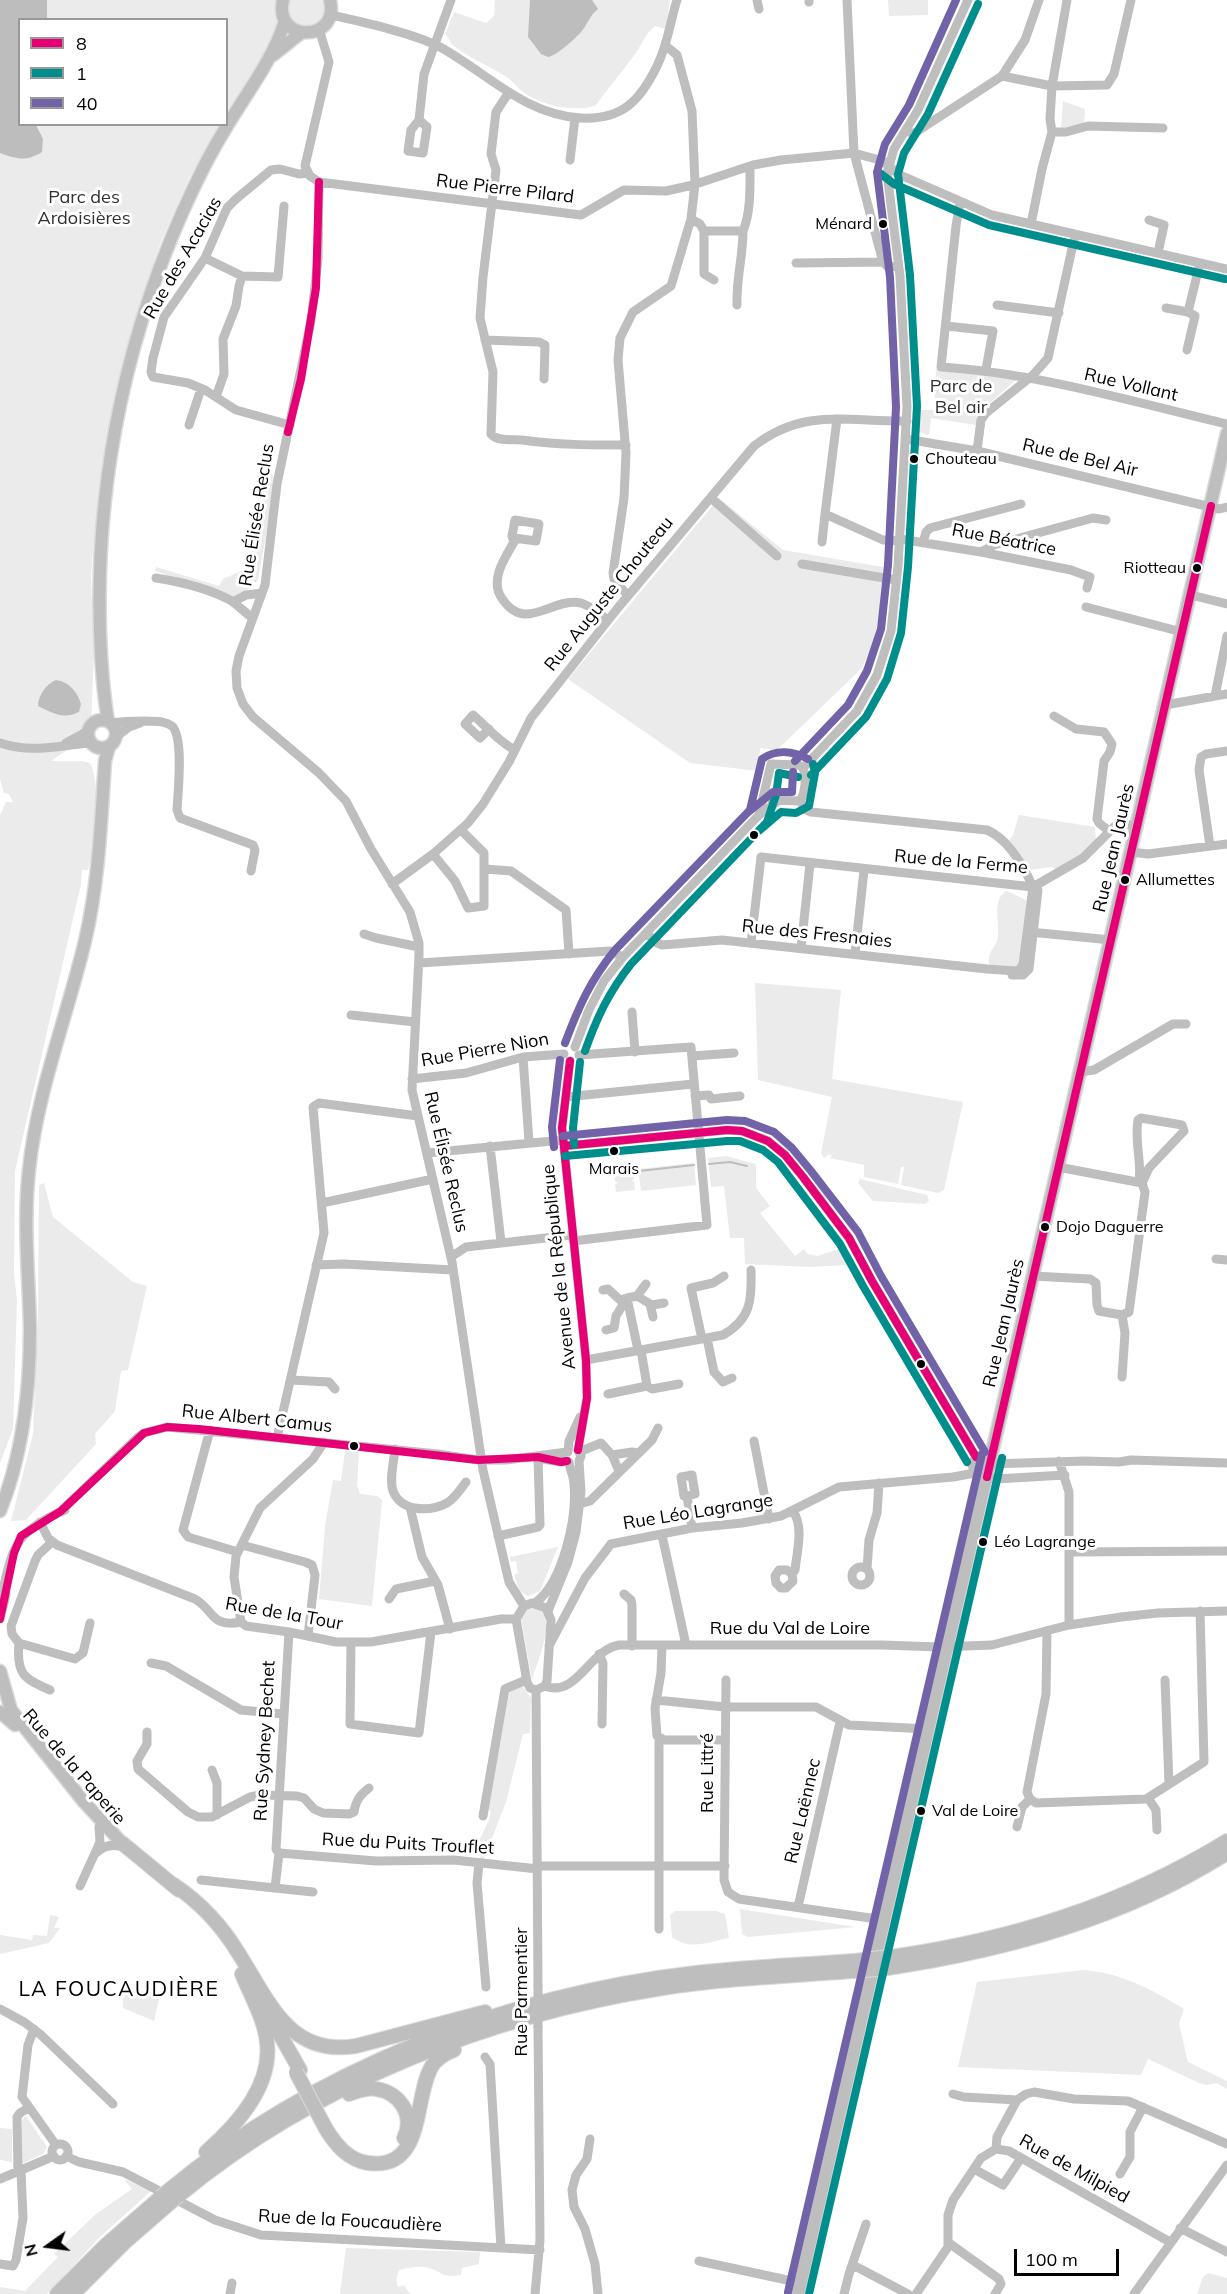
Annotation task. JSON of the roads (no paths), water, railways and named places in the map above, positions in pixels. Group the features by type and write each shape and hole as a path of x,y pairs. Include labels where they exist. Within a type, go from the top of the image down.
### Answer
{"highway":[{"path":"889,1962 983,1941 1078,1913 1148,1883 1227,1841"},
{"path":"121,1845 194,1899 218,1925 240,1955 270,2007 284,2023 304,2039 324,2046 356,2046 565,1993 694,1973 854,1966"},
{"path":"121,1845 208,1921 242,1972 298,2071"},
{"path":"223,2162 308,2108 347,2087 497,2027 566,2008 634,1994 736,1979 994,1948 1082,1923 1144,1898 1227,1853"},
{"path":"174,1885 208,1921 244,1969 339,2146 357,2160 377,2163 395,2158 406,2148 413,2136 428,2076 434,2063 440,2057 504,2032 634,1994"},
{"path":"73,2294 234,2125 250,2102 264,2074 268,2054 266,2037 242,1972"},
{"path":"166,2194 209,2158 263,2122 303,2098 378,2061 442,2035 516,2010 608,1988"},
{"path":"57,2294 123,2222 166,2194 329,2104 366,2089 379,2089 396,2097 406,2110 408,2121 406,2134 397,2146 388,2153 375,2156 353,2149 328,2127"}],"main road":[{"path":"283,0 282,14 285,21 292,28 311,33 326,23 331,15 330,0"},
{"path":"228,124 268,60 285,21"},
{"path":"268,60 302,32"},
{"path":"0,1512 16,1462 26,1405 30,1328 26,1223 31,1153 46,1081 85,939 100,844 103,786 100,590 103,519 117,423 134,345 156,275 182,213 227,126"},
{"name":"Rue Jean Jaurès","path":"799,2289 1227,434"},
{"path":"0,1671 4,1678 2,1692 11,1710 121,1845"},
{"name":"Rue de la Paperie","path":"0,1712 22,1732 99,1827 121,1845"}],"street":[{"path":"419,120 424,74 451,0"},
{"path":"331,15 435,45 545,112 575,118 604,118 626,108 637,99 666,46 677,0"},
{"path":"847,0 854,153 868,215 883,262 888,267 898,266"},
{"path":"800,801 803,797 803,768 857,711 877,675 891,631 900,540 907,421 906,358 898,266 887,187 888,166 894,149 918,110 968,0"},
{"path":"906,130 913,134 1002,75 1025,40 1039,0"},
{"path":"1031,224 1052,132 1050,119 1052,86 1066,0"},
{"path":"1002,75 1052,86 1102,87 1111,81 1131,0"},
{"path":"319,29 329,62 306,162 308,173 319,182"},
{"path":"628,596 614,579 613,573 624,498 626,445 618,360 620,338 633,312 671,286 691,219 695,184 692,111 677,55 666,46"},
{"path":"509,92 496,112 491,154 496,170 480,318 493,372 490,430 494,438 585,446 626,445"},
{"path":"570,160 575,118"},
{"path":"1052,132 1066,132 1088,126 1163,128"},
{"name":"Rue Pierre Pilard","path":"319,182 581,215 624,190 666,191 750,166 781,160 854,153 884,161 898,174 992,215 1227,269"},
{"path":"736,304 737,279 742,263 743,231 746,225 750,189 750,166"},
{"name":"Rue des Acacias","path":"201,389 151,374 164,317 205,258 224,213 236,199 274,170 308,173"},
{"name":"Rue Élisée Reclus","path":"319,182 320,231 316,288 303,367 277,484 265,585 239,656 236,671 237,688 243,704 253,717 319,773 346,801 371,849 410,912 419,947 412,1090 451,1257 482,1460 503,1535 509,1582 524,1606"},
{"path":"960,202 946,326 993,331 986,369"},
{"path":"205,258 242,276 278,277 284,206"},
{"path":"691,219 700,224 704,231 704,274 714,280"},
{"path":"1149,220 1164,225 1158,253"},
{"path":"704,231 743,231"},
{"path":"976,451 981,420 1048,358 1075,235"},
{"path":"796,263 883,262"},
{"path":"1188,312 1200,263"},
{"path":"216,397 225,374 223,339 237,306 242,276"},
{"path":"997,305 1059,313"},
{"path":"1166,308 1188,312 1195,316 1187,350"},
{"name":"Rue Vollant","path":"946,326 942,367 986,369 1028,377 1227,424"},
{"path":"485,340 539,342 545,345 544,379"},
{"path":"189,424 201,389 245,414 290,425"},
{"path":"822,542 837,419"},
{"name":"Rue Auguste Chouteau","path":"392,884 434,854 461,830 483,804 531,718 628,596 754,446 768,435 798,422 837,419 907,421"},
{"name":"Rue de Bel Air","path":"906,439 976,451 1219,509 1227,507"},
{"path":"711,498 777,555"},
{"path":"923,543 926,532 930,528 1021,504"},
{"name":"Rue Béatrice","path":"825,514 883,540 900,540 981,552 1071,570 1090,577 1087,588"},
{"path":"981,552 994,545 1093,518 1106,520"},
{"path":"514,538 500,567 497,579 498,591 512,610 523,614 536,613 561,605 580,603 594,609 609,620"},
{"path":"802,564 896,580"},
{"path":"156,578 179,581 210,590 233,602 253,618"},
{"path":"233,602 246,595 262,593"},
{"path":"1191,595 1227,604"},
{"path":"1086,607 1182,632"},
{"path":"1215,696 1227,636"},
{"path":"1165,705 1227,694"},
{"path":"1054,716 1071,727 1104,732 1109,737 1112,744 1104,761 1097,819 1109,831 1120,824 1137,826"},
{"path":"102,734 126,720 167,723 177,733 177,810 180,818 253,845 255,850 251,871"},
{"path":"0,743 31,750 58,746 146,722"},
{"path":"489,729 515,750"},
{"path":"1210,846 1199,770 1201,757 1206,754 1227,752"},
{"path":"759,815 771,764 799,765 803,768"},
{"path":"766,792 770,799 800,801"},
{"path":"567,1058 577,1059 577,1051 589,1010 604,981 623,957 759,815 778,801"},
{"path":"800,801 806,810 811,812 987,830 1001,839 1035,886 1030,932 1111,940"},
{"path":"434,854 455,881 468,908 484,906 484,853 461,830"},
{"name":"Rue de la Ferme","path":"751,943 761,857 864,870 1035,886 1083,858 1109,831"},
{"path":"1131,852 1148,854 1227,844"},
{"path":"801,948 810,864"},
{"path":"485,869 511,871 566,910 569,954"},
{"path":"855,954 864,870"},
{"name":"Rue des Fresnaies","path":"647,933 655,942 662,945 715,940 751,943 987,969 1019,975 1027,974 1030,967 1030,932"},
{"path":"364,934 419,947"},
{"path":"419,963 610,951 623,957"},
{"path":"632,1012 635,1052"},
{"path":"351,1015 416,1022"},
{"path":"1080,1072 1094,1070 1173,1024 1186,1024"},
{"path":"451,1257 466,1247 501,1242 573,1238 707,1225 691,1047 635,1052 577,1051"},
{"path":"692,1056 734,1053"},
{"path":"523,1057 529,1142"},
{"name":"Rue Pierre Nion","path":"412,1078 466,1073 523,1057 567,1058"},
{"name":"Avenue de la République","path":"535,1603 549,1590 560,1567 568,1538 574,1490 572,1456 587,1398 586,1360 563,1143 567,1058"},
{"path":"566,1097 693,1084"},
{"path":"695,1096 709,1095 711,1099 740,1096"},
{"path":"277,1438 324,1233 313,1111 315,1105 319,1103 418,1116"},
{"path":"1033,1276 1090,1279 1097,1286 1096,1305 1099,1311 1122,1316 1129,1312 1145,1192 1140,1182 1141,1169 1136,1129 1138,1120 1142,1118 1182,1125 1184,1131 1149,1168 1140,1182"},
{"path":"427,1153 529,1142 563,1143 742,1131 754,1134 777,1148 791,1162 849,1238 976,1456"},
{"path":"490,1146 501,1242"},
{"path":"1058,1167 1140,1182"},
{"path":"322,1203 432,1179"},
{"path":"1216,1259 1227,1260"},
{"path":"316,1265 344,1264 453,1270"},
{"path":"586,1360 704,1339 728,1332 744,1316 751,1302 751,1270"},
{"path":"724,1276 713,1283 691,1288 714,1372 723,1382 732,1378"},
{"path":"606,1330 614,1328 616,1316 646,1284"},
{"path":"603,1290 608,1289 620,1300 632,1297 650,1304 664,1303"},
{"path":"632,1297 647,1386"},
{"path":"650,1304 653,1317"},
{"path":"1122,1316 1125,1333 1122,1377"},
{"path":"291,1380 329,1382 335,1389"},
{"path":"608,1394 647,1386 652,1389 679,1384"},
{"name":"Rue Albert Camus","path":"0,1602 21,1536 40,1522 68,1508 88,1492 153,1430 174,1426 482,1460 572,1456 601,1443 612,1455"},
{"path":"580,1504 590,1501 656,1437 658,1428"},
{"path":"210,1430 183,1530 188,1537 312,1565 315,1575 308,1636"},
{"path":"305,1464 310,1455 310,1441"},
{"path":"241,1622 234,1573 240,1549 260,1508 305,1464 314,1459 324,1442"},
{"path":"754,1442 769,1519"},
{"path":"395,1449 392,1490 399,1500 410,1507 429,1508 445,1504 456,1496 466,1482"},
{"path":"619,1471 612,1455 637,1453"},
{"path":"976,1456 983,1454 991,1460 1171,1460 1227,1463"},
{"name":"Avenue de la République","path":"548,1611 570,1555 580,1504 581,1486 572,1456"},
{"path":"976,1456 972,1465 975,1473 996,1479 1065,1475"},
{"path":"503,1535 540,1525 538,1457"},
{"path":"1059,1461 1069,1492 1069,1625"},
{"name":"Rue Léo Lagrange","path":"549,1646 585,1578 606,1548 619,1542 692,1528 769,1519 794,1511 839,1487 975,1473"},
{"path":"867,1569 869,1540 878,1508 879,1483"},
{"path":"687,1496 692,1528"},
{"path":"410,1507 422,1557 435,1581 450,1629"},
{"path":"792,1574 795,1570 799,1526 794,1511"},
{"path":"40,1522 52,1542 35,1561 11,1626 12,1634 19,1643 20,1666 26,1678 50,1690"},
{"path":"662,1535 686,1645"},
{"name":"Rue de la Tour","path":"52,1542 195,1599 202,1603 221,1623 241,1622 246,1626 336,1642 378,1642 501,1619 516,1619"},
{"path":"1070,1552 1227,1551"},
{"name":"Rue Albert Camus","path":"0,1619 14,1553"},
{"path":"389,1599 393,1591 400,1587 435,1581"},
{"path":"624,1594 631,1600 632,1605 632,1646"},
{"path":"541,1688 530,1688 526,1680 516,1619 524,1606 535,1603 548,1611"},
{"name":"Rue Parmentier","path":"536,2291 540,2250 538,1868 541,1688 549,1646 551,1620 548,1611"},
{"path":"1047,1631 1046,1694 1028,1792 1030,1798 1036,1803 1148,1798 1203,1763 1205,1759 1200,1611"},
{"name":"Rue du Val de Loire","path":"541,1688 566,1687 599,1654 612,1647 992,1645 1069,1625 1130,1616 1227,1611"},
{"path":"19,1643 75,1659 83,1653 90,1623"},
{"name":"Rue Sydney Bechet","path":"275,1888 289,1632"},
{"path":"351,1642 350,1724 419,1733 431,1632"},
{"path":"659,1929 659,1738 656,1700 662,1673 662,1645"},
{"path":"599,1654 603,1663 602,1724"},
{"path":"151,1663 166,1666 241,1710 284,1714"},
{"path":"483,1816 505,1689 526,1680"},
{"name":"Rue Littré","path":"726,1680 725,1885 733,1896 884,1920"},
{"path":"1165,1680 1169,1784"},
{"path":"656,1700 725,1707 816,1707 849,1725 928,1729"},
{"name":"Rue Laënnec","path":"798,1907 840,1722"},
{"path":"147,1732 147,1744 137,1761 140,1772 191,1814 202,1818 217,1815 256,1796 304,1798 315,1809 323,1813 349,1814 354,1812 355,1803 360,1795 369,1788"},
{"path":"659,1738 664,1740 724,1740"},
{"path":"212,1770 217,1782 217,1815"},
{"path":"1017,1827 1022,1807 1030,1798"},
{"path":"1148,1798 1156,1810 1157,1830"},
{"path":"80,1886 100,1842 99,1827"},
{"path":"94,1855 102,1847 112,1844 121,1845"},
{"name":"Rue du Puits Trouflet","path":"278,1852 376,1861 421,1860 538,1868 725,1866"},
{"path":"479,1863 477,1883 486,1987"},
{"path":"201,1880 313,1892"},
{"path":"0,2009 34,2029 113,2104"},
{"name":"Rue de la Foucaudière","path":"34,2029 28,2044 22,2097 56,2145 66,2146 68,2151 66,2156"},
{"path":"485,2057 490,2064 501,2248"},
{"path":"996,2149 997,2138 1017,2100 1034,2092 1074,2099 1128,2101 1227,2144"},
{"path":"953,2094 964,2097 1017,2100"},
{"path":"1120,2174 1130,2157 1130,2132 1143,2107"},
{"path":"0,2264 13,2266 16,2260 23,2218 17,2117 28,2108"},
{"path":"590,2139 587,2159 576,2175 573,2190 574,2207 585,2229 595,2264 598,2294"},
{"path":"54,2156 53,2150 56,2145"},
{"name":"Rue de Milpied","path":"949,2243 948,2215 953,2200 981,2158 996,2149 1009,2151 1170,2242"},
{"name":"Rue de la Foucaudière","path":"0,2179 54,2156 59,2159 66,2156 79,2162 123,2172 215,2220 261,2235 540,2250"},
{"path":"974,2169 1003,2185 1021,2158"},
{"path":"1134,2294 1227,2165"},
{"path":"844,2294 866,2224"},
{"path":"1180,2228 1227,2252"},
{"path":"916,2294 946,2251 949,2243 999,2279 1001,2284 995,2294"},
{"path":"699,2260 799,2289"},
{"path":"853,2265 908,2294"},
{"path":"230,2294 232,2283"},
{"path":"536,2291 545,2294"}],"waterway":[{"path":"709,1164 730,1162 747,1166"},
{"path":"639,1171 694,1165"}],"place":[{"name":"Ménard","path":"883,224"},
{"name":"Chouteau","path":"914,459"},
{"name":"Riotteau","path":"1197,568"},
{"name":"Allumettes","path":"1125,880"},
{"name":"Marais","path":"614,1151"},
{"name":"Dojo Daguerre","path":"1045,1227"},
{"name":"Léo Lagrange","path":"983,1542"},
{"name":"Val de Loire","path":"921,1811"}],"district":[{"name":"LA FOUCAUDIÈRE","path":"119,1990"}],"park label":[{"name":"Parc des Ardoisières","path":"84,208"},
{"name":"Parc de Bel air","path":"961,397"}]}
